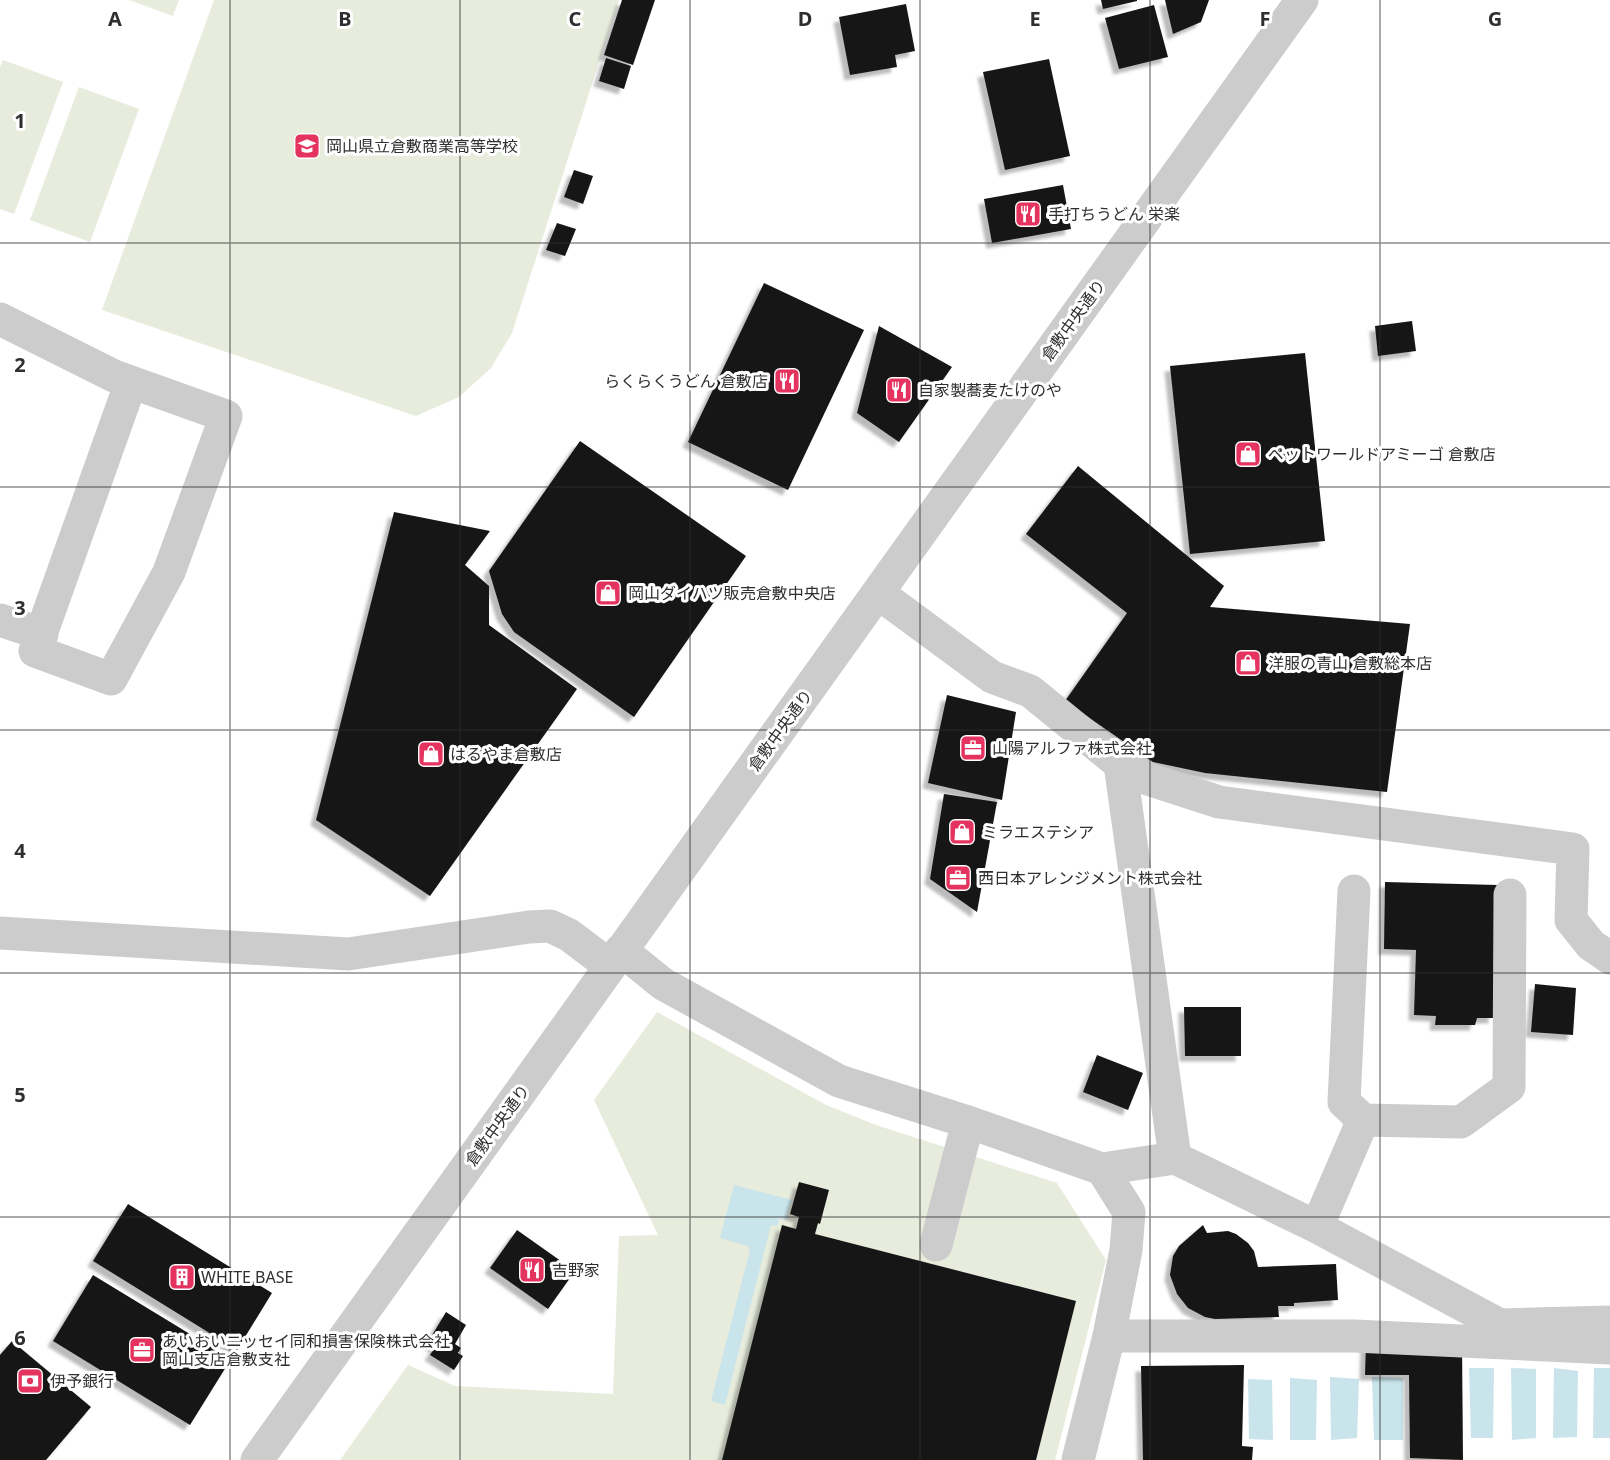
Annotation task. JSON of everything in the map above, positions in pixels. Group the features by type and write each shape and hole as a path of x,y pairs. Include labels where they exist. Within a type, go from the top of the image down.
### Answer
{"street":[{"name":"倉敷中央通り","path":"257,1460 1302,0"},
{"path":"0,319 114,376 131,382 225,416 169,572 111,679 35,651 131,382"},
{"path":"878,593 992,677 1030,691 1120,764 1148,779 1219,802 1573,849 1570,920 1591,945 1610,958"},
{"path":"0,620 42,634"},
{"path":"1120,764 1175,1158"},
{"path":"1354,891 1344,1102 1363,1120 1461,1122 1509,1087 1510,895"},
{"path":"0,933 348,954 550,926 616,958 839,1081 968,1122 1102,1169 1175,1158 1317,1227 1500,1325 1610,1322"},
{"path":"1317,1227 1363,1120"},
{"path":"936,1245 968,1122"},
{"path":"1078,1460 1109,1336 1126,1250 1129,1212 1102,1169"},
{"path":"1109,1336 1354,1336 1610,1347"}],"shaded area":[{"path":"129,0 179,0 173,16"},
{"name":"岡山県立倉敷商業高等学校","path":"214,0 619,0 512,333 491,368 459,397 416,416 102,310"},
{"path":"3,60 63,82 14,214 0,209 0,67"},
{"path":"79,87 139,109 90,242 30,220"},
{"path":"657,1012 826,1105 876,1125 1057,1183 1106,1260 1055,1460 340,1460 408,1365 455,1386 613,1394 619,1236 658,1235 594,1100"}],"water":[{"path":"734,1185 792,1200 786,1220 779,1219 777,1226 771,1225 725,1405 711,1401 750,1250 748,1246 720,1238"},
{"path":"1469,1368 1494,1368 1493,1438 1471,1438"},
{"path":"1511,1368 1536,1369 1536,1438 1512,1440"},
{"path":"1554,1368 1578,1371 1577,1437 1553,1438"},
{"path":"1594,1368 1610,1368 1610,1438 1593,1438"},
{"path":"1330,1377 1359,1379 1357,1438 1331,1440"},
{"path":"1372,1377 1403,1378 1403,1440 1374,1440"},
{"path":"1290,1378 1317,1380 1316,1440 1290,1440"},
{"path":"1248,1379 1272,1380 1273,1440 1249,1439"}],"building":[{"path":"622,0 655,0 633,65 604,55"},
{"path":"1101,0 1137,0 1137,1 1103,9"},
{"path":"1165,0 1209,0 1201,22 1173,34"},
{"path":"906,4 915,51 895,55 897,67 850,75 839,17"},
{"path":"1154,5 1168,57 1119,69 1105,18"},
{"path":"606,58 631,66 624,89 599,81"},
{"path":"1049,59 1070,156 1005,170 983,72"},
{"path":"574,170 593,176 583,204 564,197"},
{"name":"手打ちうどん 栄楽","path":"1063,185 1071,229 992,243 984,199"},
{"path":"557,223 576,229 565,256 546,250"},
{"path":"764,283 864,330 788,490 688,442"},
{"path":"1412,321 1416,351 1378,356 1375,326"},
{"name":"自家製蕎麦たけのや","path":"879,326 952,367 899,442 857,413"},
{"name":"ペットワールドアミーゴ 倉敷店","path":"1305,353 1325,541 1190,554 1170,366"},
{"name":"岡山ダイハツ販売倉敷中央店","path":"580,441 746,556 634,717 514,632 502,614 489,571"},
{"name":"洋服の青山 倉敷総本店","path":"1078,466 1224,586 1210,607 1410,624 1387,792 1205,773 1153,762 1065,701 1127,613 1026,534"},
{"name":"はるやま倉敷店","path":"394,512 490,531 465,565 489,586 489,625 577,689 430,896 316,820"},
{"name":"山陽アルファ株式会社","path":"947,695 1016,712 1002,800 928,783"},
{"path":"944,794 997,802 977,912 930,879"},
{"path":"1385,882 1497,885 1494,1018 1477,1018 1475,1025 1435,1025 1436,1016 1414,1015 1416,950 1384,949"},
{"path":"1535,984 1576,988 1573,1035 1531,1032"},
{"path":"1184,1007 1241,1007 1241,1056 1185,1056"},
{"path":"1097,1055 1143,1073 1128,1110 1083,1092"},
{"path":"799,1182 829,1190 815,1234 1076,1301 1036,1460 722,1460 782,1225 796,1229 799,1217 790,1214"},
{"name":"WHITE BASE","path":"128,1204 272,1293 237,1350 93,1261"},
{"path":"1203,1225 1207,1233 1228,1231 1248,1243 1254,1251 1258,1267 1336,1264 1338,1300 1278,1306 1279,1317 1215,1319 1205,1317 1188,1308 1177,1294 1170,1275 1173,1256 1179,1246"},
{"name":"吉野家","path":"517,1230 575,1271 548,1309 490,1268"},
{"name":"あいおいニッセイ同和損害保険株式会社 岡山支店倉敷支社","path":"93,1275 231,1359 190,1425 53,1341"},
{"path":"446,1312 466,1325 455,1344 461,1348 458,1353 463,1356 454,1370 430,1355 435,1347 428,1342"},
{"name":"伊予銀行","path":"12,1341 91,1407 46,1460 0,1460 0,1355"},
{"path":"1366,1342 1462,1343 1463,1460 1410,1458 1409,1375 1365,1375"},
{"path":"1244,1365 1242,1446 1253,1447 1252,1460 1143,1460 1141,1366"}],"place":[{"name":"岡山県立倉敷商業高等学校","path":"307,146"},
{"name":"手打ちうどん 栄楽","path":"1028,214"},
{"name":"らくらくうどん 倉敷店","path":"787,381"},
{"name":"自家製蕎麦たけのや","path":"899,390"},
{"name":"ペットワールドアミーゴ 倉敷店","path":"1248,454"},
{"name":"岡山ダイハツ販売倉敷中央店","path":"608,593"},
{"name":"洋服の青山 倉敷総本店","path":"1248,663"},
{"name":"山陽アルファ株式会社","path":"973,748"},
{"name":"はるやま倉敷店","path":"431,754"},
{"name":"ミラエステシア","path":"962,832"},
{"name":"西日本アレンジメント株式会社","path":"958,878"},
{"name":"吉野家","path":"532,1270"},
{"name":"WHITE BASE","path":"182,1277"},
{"name":"あいおいニッセイ同和損害保険株式会社 岡山支店倉敷支社","path":"142,1350"},
{"name":"伊予銀行","path":"30,1381"}]}
